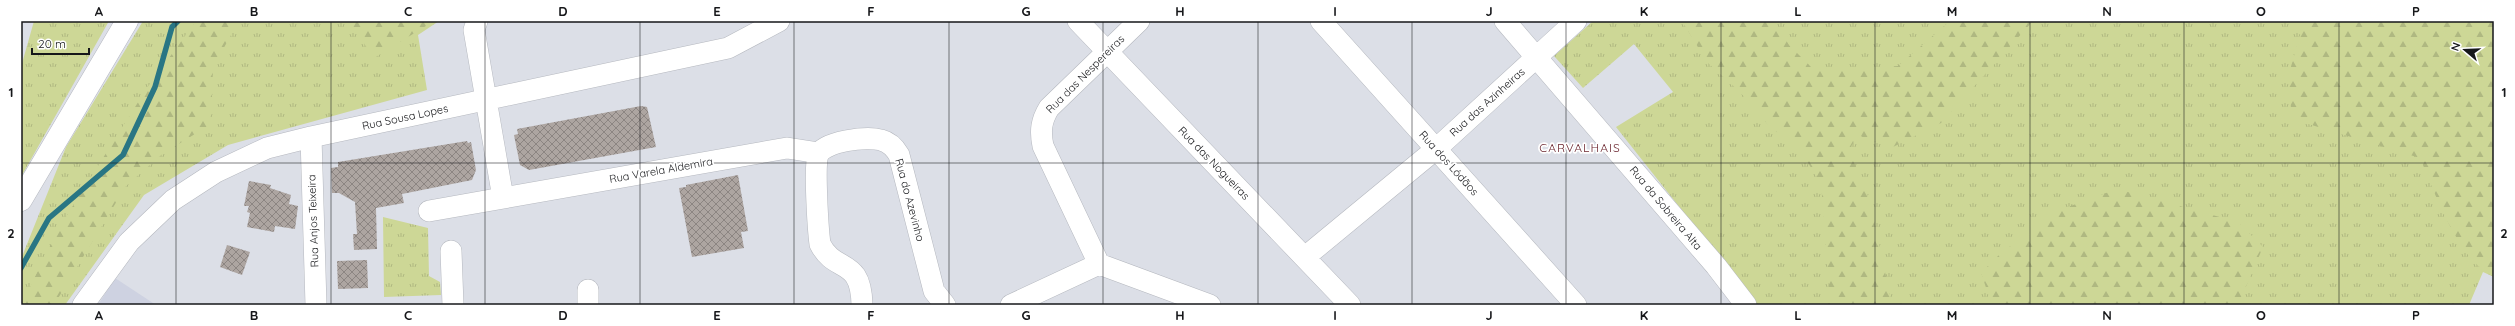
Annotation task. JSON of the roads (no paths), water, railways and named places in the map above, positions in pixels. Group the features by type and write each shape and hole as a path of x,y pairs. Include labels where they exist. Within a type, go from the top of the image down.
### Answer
{"highway":[{"path":"21,200 126,21"}],"street":[{"path":"477,21 474,30 503,198"},
{"name":"Rua Sousa Lopes","path":"83,305 129,242 172,200 216,172 266,148 311,137 728,48 779,21"},
{"name":"Rua das Nogueiras","path":"1078,21 1350,305"},
{"name":"Rua das Nespereiras","path":"1099,264 1044,146 1041,128 1043,117 1049,108 1139,21"},
{"name":"Rua dos Lódãos","path":"1322,21 1576,305"},
{"name":"Rua da Sobreira Alta","path":"1506,21 1716,266 1746,305"},
{"name":"Rua das Azinheiras","path":"1305,258 1436,149 1576,21"},
{"name":"Rua Anjos Teixeira","path":"311,137 316,305"},
{"name":"Rua do Azevinho","path":"819,153 830,144 873,139 885,141 896,149 902,162 934,291 945,305"},
{"name":"Rua Varela Aldemira","path":"429,211 787,148 819,153"},
{"path":"819,153 817,162 820,244 827,254 848,267 857,276 861,288 862,305"},
{"path":"451,251 453,305"},
{"path":"1011,305 1099,264 1210,305"}],"waterway":[{"path":"21,268 49,218 123,155 155,87 172,27 178,21"}],"district":[{"name":"CARVALHAIS","path":"1580,148"}]}
